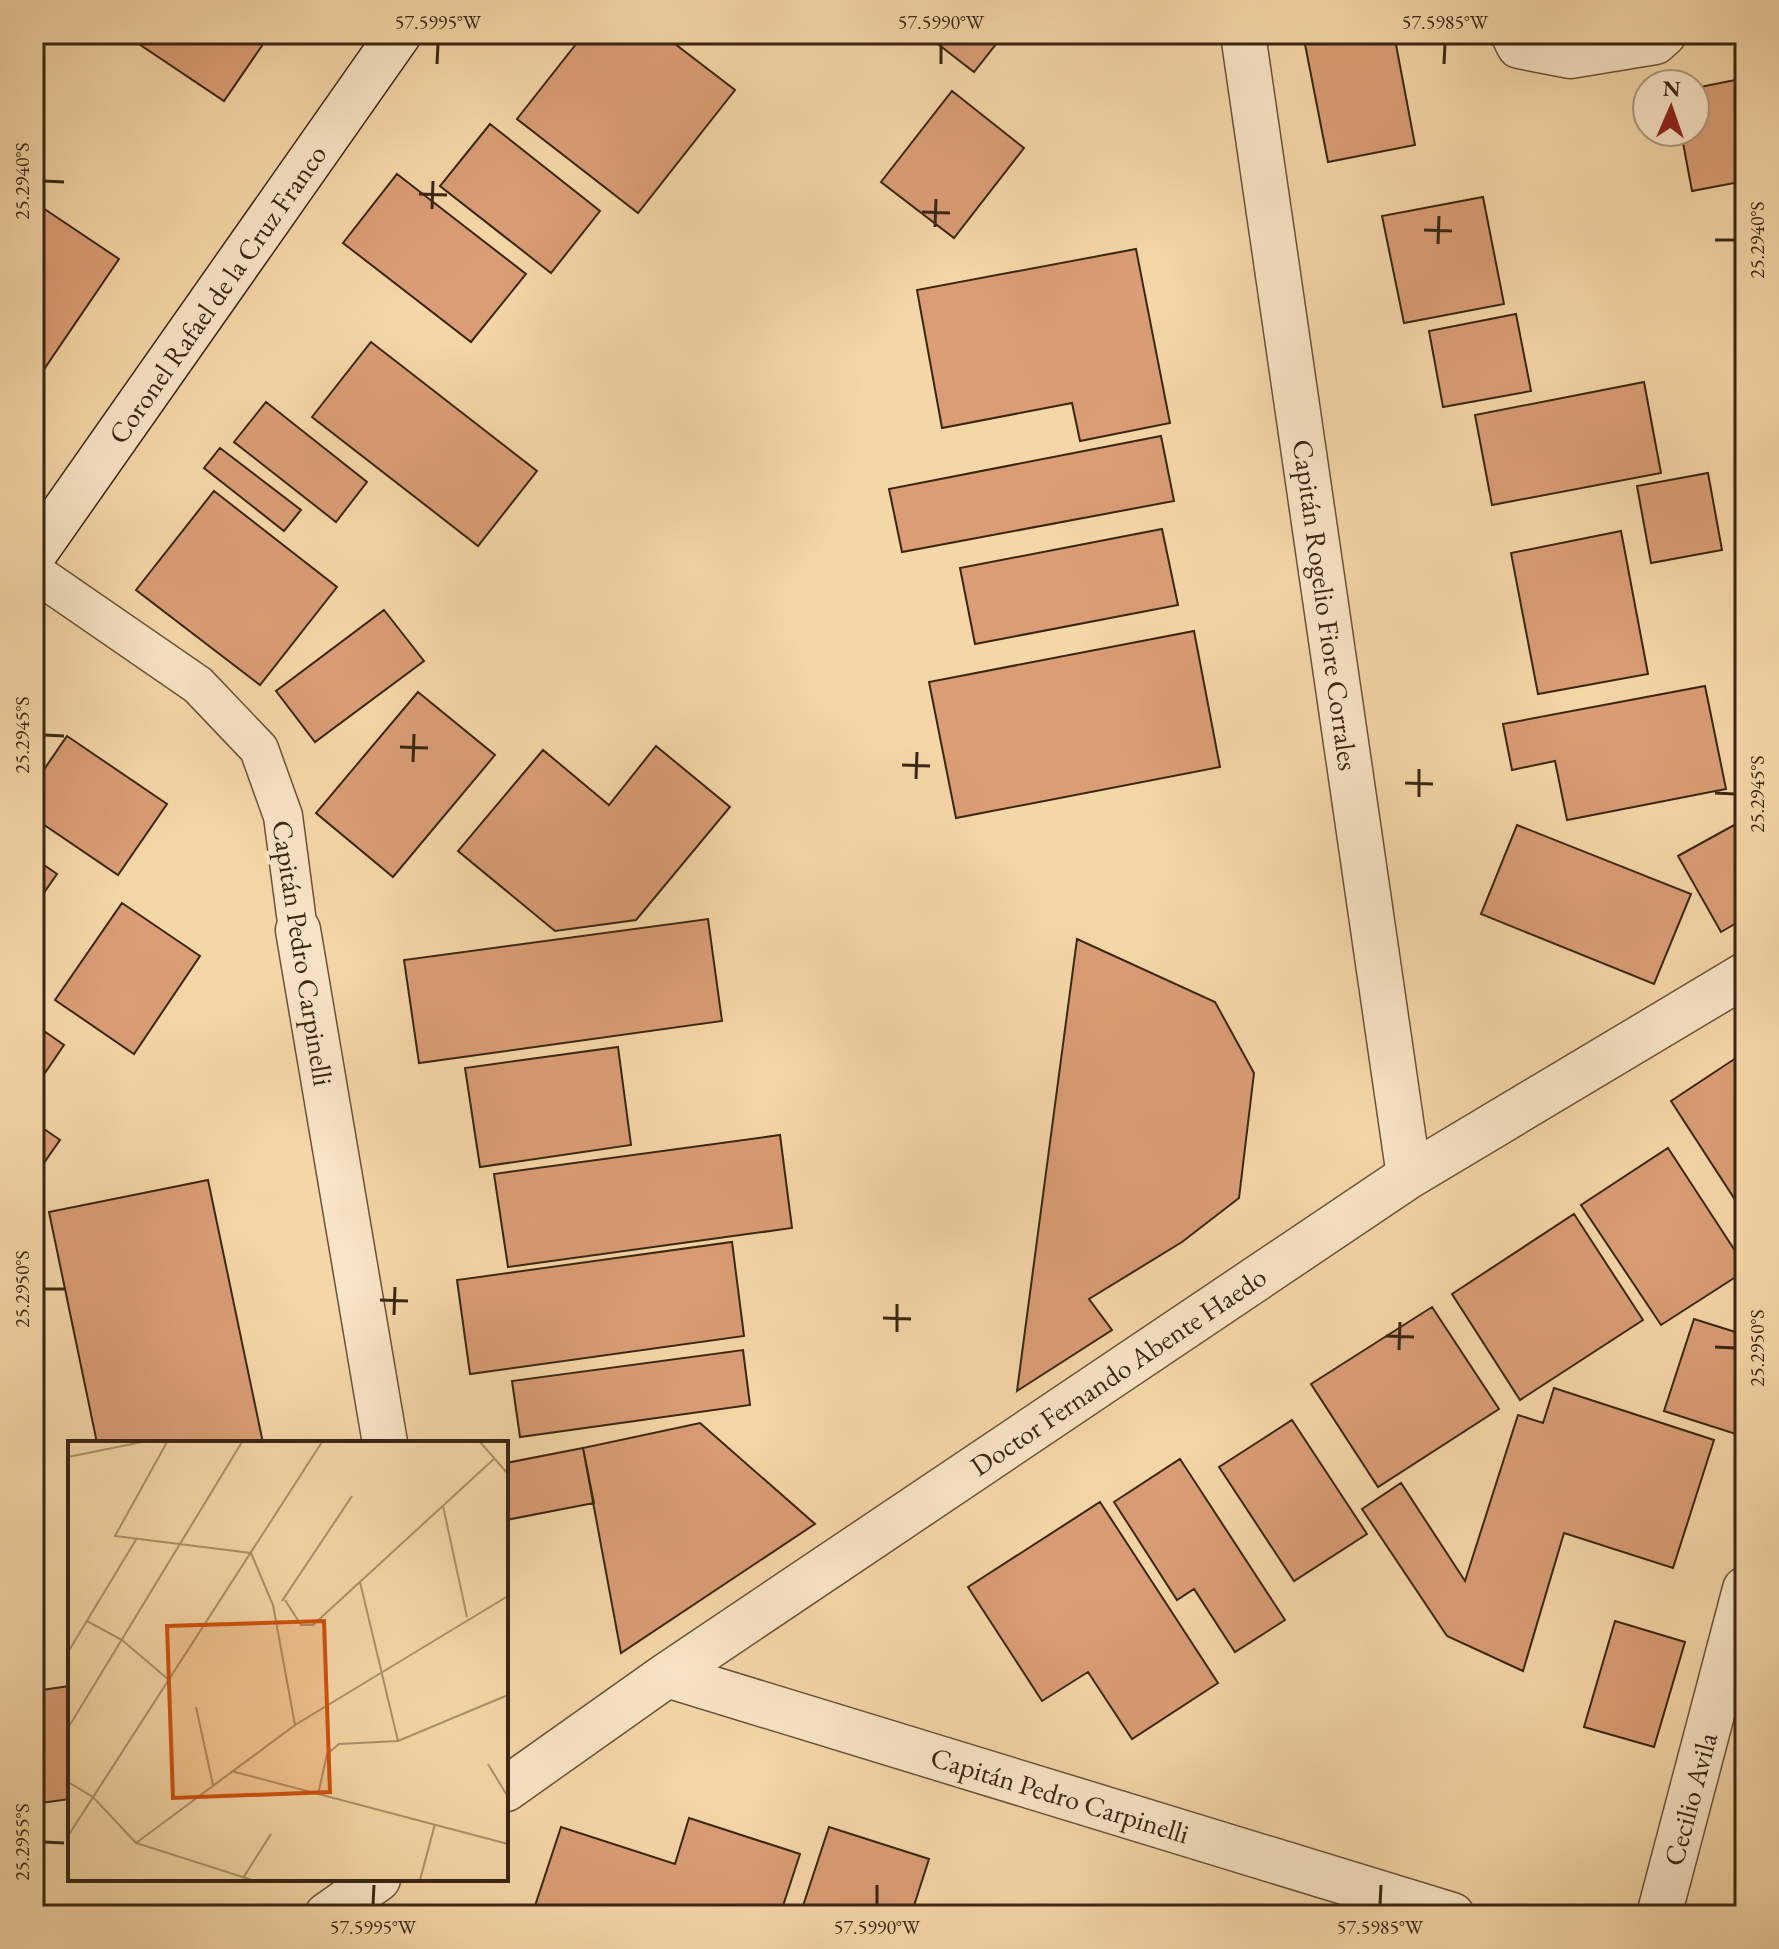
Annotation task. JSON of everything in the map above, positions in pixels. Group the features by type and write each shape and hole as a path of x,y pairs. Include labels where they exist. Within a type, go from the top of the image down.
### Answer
{"street":[{"name":"Coronel Rafael de la Cruz Franco","path":"34,554 399,34"},
{"name":"Capitán Rogelio Fiore Corrales","path":"1243,34 1409,1176"},
{"path":"1513,34 1519,46 1570,56 1655,42 1664,34"},
{"name":"Capitán Pedro Carpinelli","path":"298,930 385,1441"},
{"name":"Doctor Fernando Abente Haedo","path":"508,1788 667,1675 1409,1176 1745,975"},
{"name":"Cecilio Avila","path":"1659,1915 1745,1589"},
{"name":"Capitán Pedro Carpinelli","path":"667,1675 1452,1915"},
{"path":"327,1915 375,1881"}],"lane":[{"name":"Capitán Pedro Carpinelli","path":"34,572 198,685 259,749 283,816 298,930"}],"building":[{"path":"124,34 270,34 224,101"},
{"path":"584,34 662,34 735,90 638,213 517,119"},
{"path":"925,34 1004,34 974,72"},
{"path":"1303,34 1394,34 1415,145 1328,162"},
{"path":"1745,78 1745,181 1692,191 1684,148 1711,148 1711,85"},
{"path":"952,91 1024,148 954,238 881,182"},
{"path":"490,124 600,211 551,273 440,186"},
{"path":"397,174 526,274 471,342 343,243"},
{"path":"1483,197 1504,304 1404,323 1382,216"},
{"path":"34,202 119,259 34,384"},
{"path":"1136,249 1170,423 1080,441 1072,403 942,428 917,290"},
{"path":"1516,314 1531,391 1443,407 1429,331"},
{"path":"371,342 537,471 478,546 312,417"},
{"path":"1644,382 1661,473 1492,505 1475,415"},
{"path":"266,402 367,482 336,522 234,442"},
{"path":"1161,436 1174,501 902,552 889,489"},
{"path":"220,448 301,510 284,531 204,468"},
{"path":"1708,473 1722,550 1651,563 1637,486"},
{"path":"214,491 337,587 260,685 136,590"},
{"path":"1162,529 1178,605 975,644 960,568"},
{"path":"1621,531 1648,674 1538,694 1511,553"},
{"path":"384,610 424,661 315,742 276,691"},
{"path":"1194,631 1220,767 956,818 929,682"},
{"path":"1705,686 1726,789 1567,820 1555,761 1512,770 1503,724"},
{"path":"418,692 495,755 393,877 316,813"},
{"path":"67,736 167,804 118,875 34,818 34,784"},
{"path":"656,746 730,807 636,920 555,931 458,851 543,750 609,805"},
{"path":"1745,819 1745,918 1721,932 1678,856"},
{"path":"1517,825 1691,894 1654,984 1481,914"},
{"path":"34,858 57,874 34,907"},
{"path":"122,903 200,956 134,1054 55,1000"},
{"path":"708,919 722,1021 419,1063 404,960"},
{"path":"1077,939 1215,1002 1254,1073 1239,1198 1182,1242 1089,1299 1112,1330 1017,1391"},
{"path":"34,1024 64,1045 34,1089"},
{"path":"618,1047 631,1145 480,1167 465,1068"},
{"path":"1745,1052 1745,1215 1671,1101"},
{"path":"34,1122 60,1140 34,1177"},
{"path":"780,1135 792,1228 508,1267 494,1174"},
{"path":"1668,1148 1745,1266 1745,1271 1661,1325 1581,1205"},
{"path":"208,1180 263,1441 97,1441 49,1212"},
{"path":"1574,1214 1643,1320 1520,1400 1452,1294"},
{"path":"732,1242 744,1336 470,1374 457,1280"},
{"path":"1432,1307 1499,1409 1378,1487 1311,1384"},
{"path":"1694,1319 1745,1335 1745,1437 1664,1411"},
{"path":"743,1350 750,1405 520,1437 512,1381"},
{"path":"1554,1388 1714,1440 1673,1568 1564,1533 1523,1671 1447,1636 1362,1509 1401,1483 1465,1581 1518,1415 1543,1423"},
{"path":"1292,1420 1367,1534 1294,1581 1219,1467"},
{"path":"700,1423 815,1524 621,1653 583,1448"},
{"path":"583,1448 594,1503 508,1520 508,1463"},
{"path":"1180,1459 1285,1620 1235,1652 1194,1589 1177,1600 1114,1502"},
{"path":"1100,1502 1218,1683 1132,1739 1088,1672 1042,1701 968,1587"},
{"path":"1615,1621 1685,1642 1654,1747 1584,1727"},
{"path":"68,1686 68,1799 34,1804 34,1691"},
{"path":"689,1818 800,1854 780,1915 532,1915 561,1827 675,1864"},
{"path":"829,1827 929,1859 911,1915 800,1915"}]}
